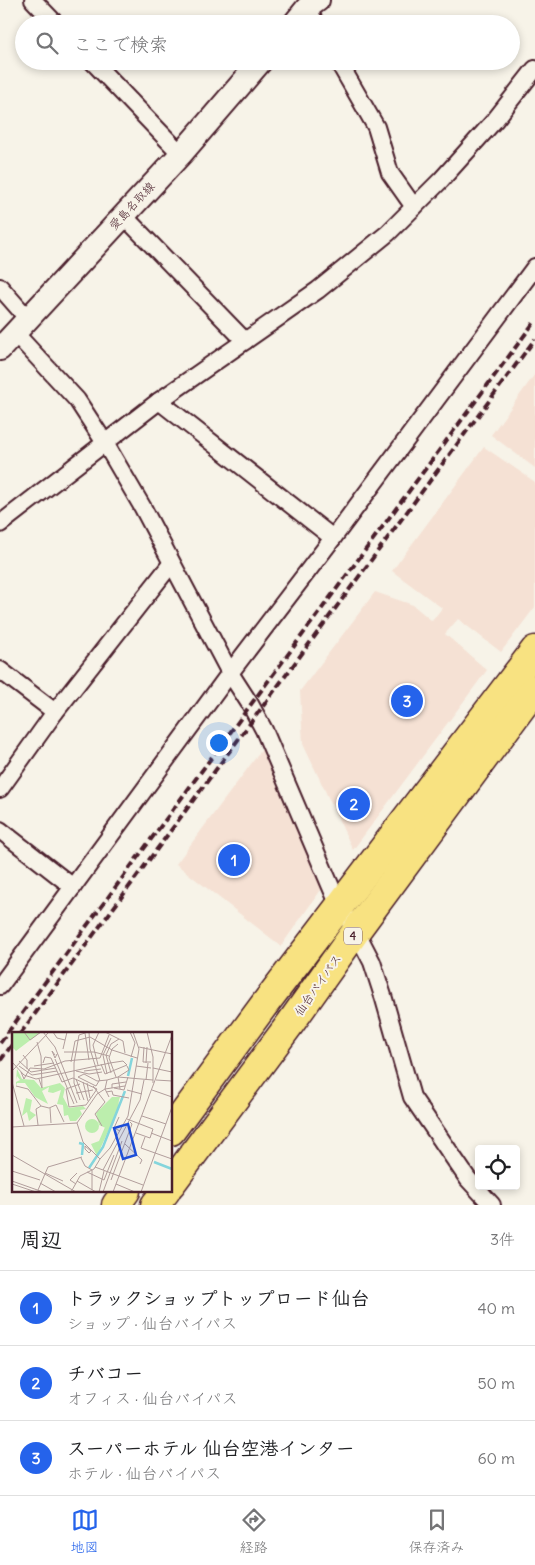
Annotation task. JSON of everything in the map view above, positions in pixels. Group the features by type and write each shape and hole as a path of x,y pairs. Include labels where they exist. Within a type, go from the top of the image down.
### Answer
{"highway":[{"name":"4","path":"172,1130 535,650"},
{"name":"仙台バイパス","path":"172,1183 534,692"},
{"path":"116,1205 125,1192"},
{"path":"156,1205 165,1192"}],"main road":[{"name":"愛島名取線","path":"14,334 181,154 253,70"}],"street":[{"path":"33,0 47,15"},
{"path":"0,524 159,401 318,290 388,233 441,180 495,120 535,69"},
{"path":"101,70 181,154"},
{"path":"343,70 376,127 390,173 414,207"},
{"path":"124,216 245,341"},
{"path":"0,986 230,673 535,267"},
{"path":"0,287 14,334 77,400 105,443 143,508 230,673 264,730 340,908 356,931 372,962 412,1097 468,1179 492,1205"},
{"path":"159,401 333,538"},
{"path":"0,789 55,712 171,564"},
{"path":"0,670 55,712"},
{"path":"0,830 73,887"}],"shaded area":[{"path":"535,374 535,468 491,435"},
{"path":"484,447 535,482 535,607 501,652 458,619 445,634 487,670 353,850 303,744 300,691 375,592 413,605 432,621 442,608 392,571"},
{"path":"263,748 323,887 281,946 176,864"}],"railway":[{"path":"0,1043 535,321"},
{"path":"21,1032 535,339"},
{"path":"0,1061 12,1045"}],"place":[{"name":"スーパーホテル 仙台空港インター","path":"407,701"},
{"name":"チバコー","path":"354,804"},
{"name":"トラックショップトップロード仙台","path":"234,860"}]}
